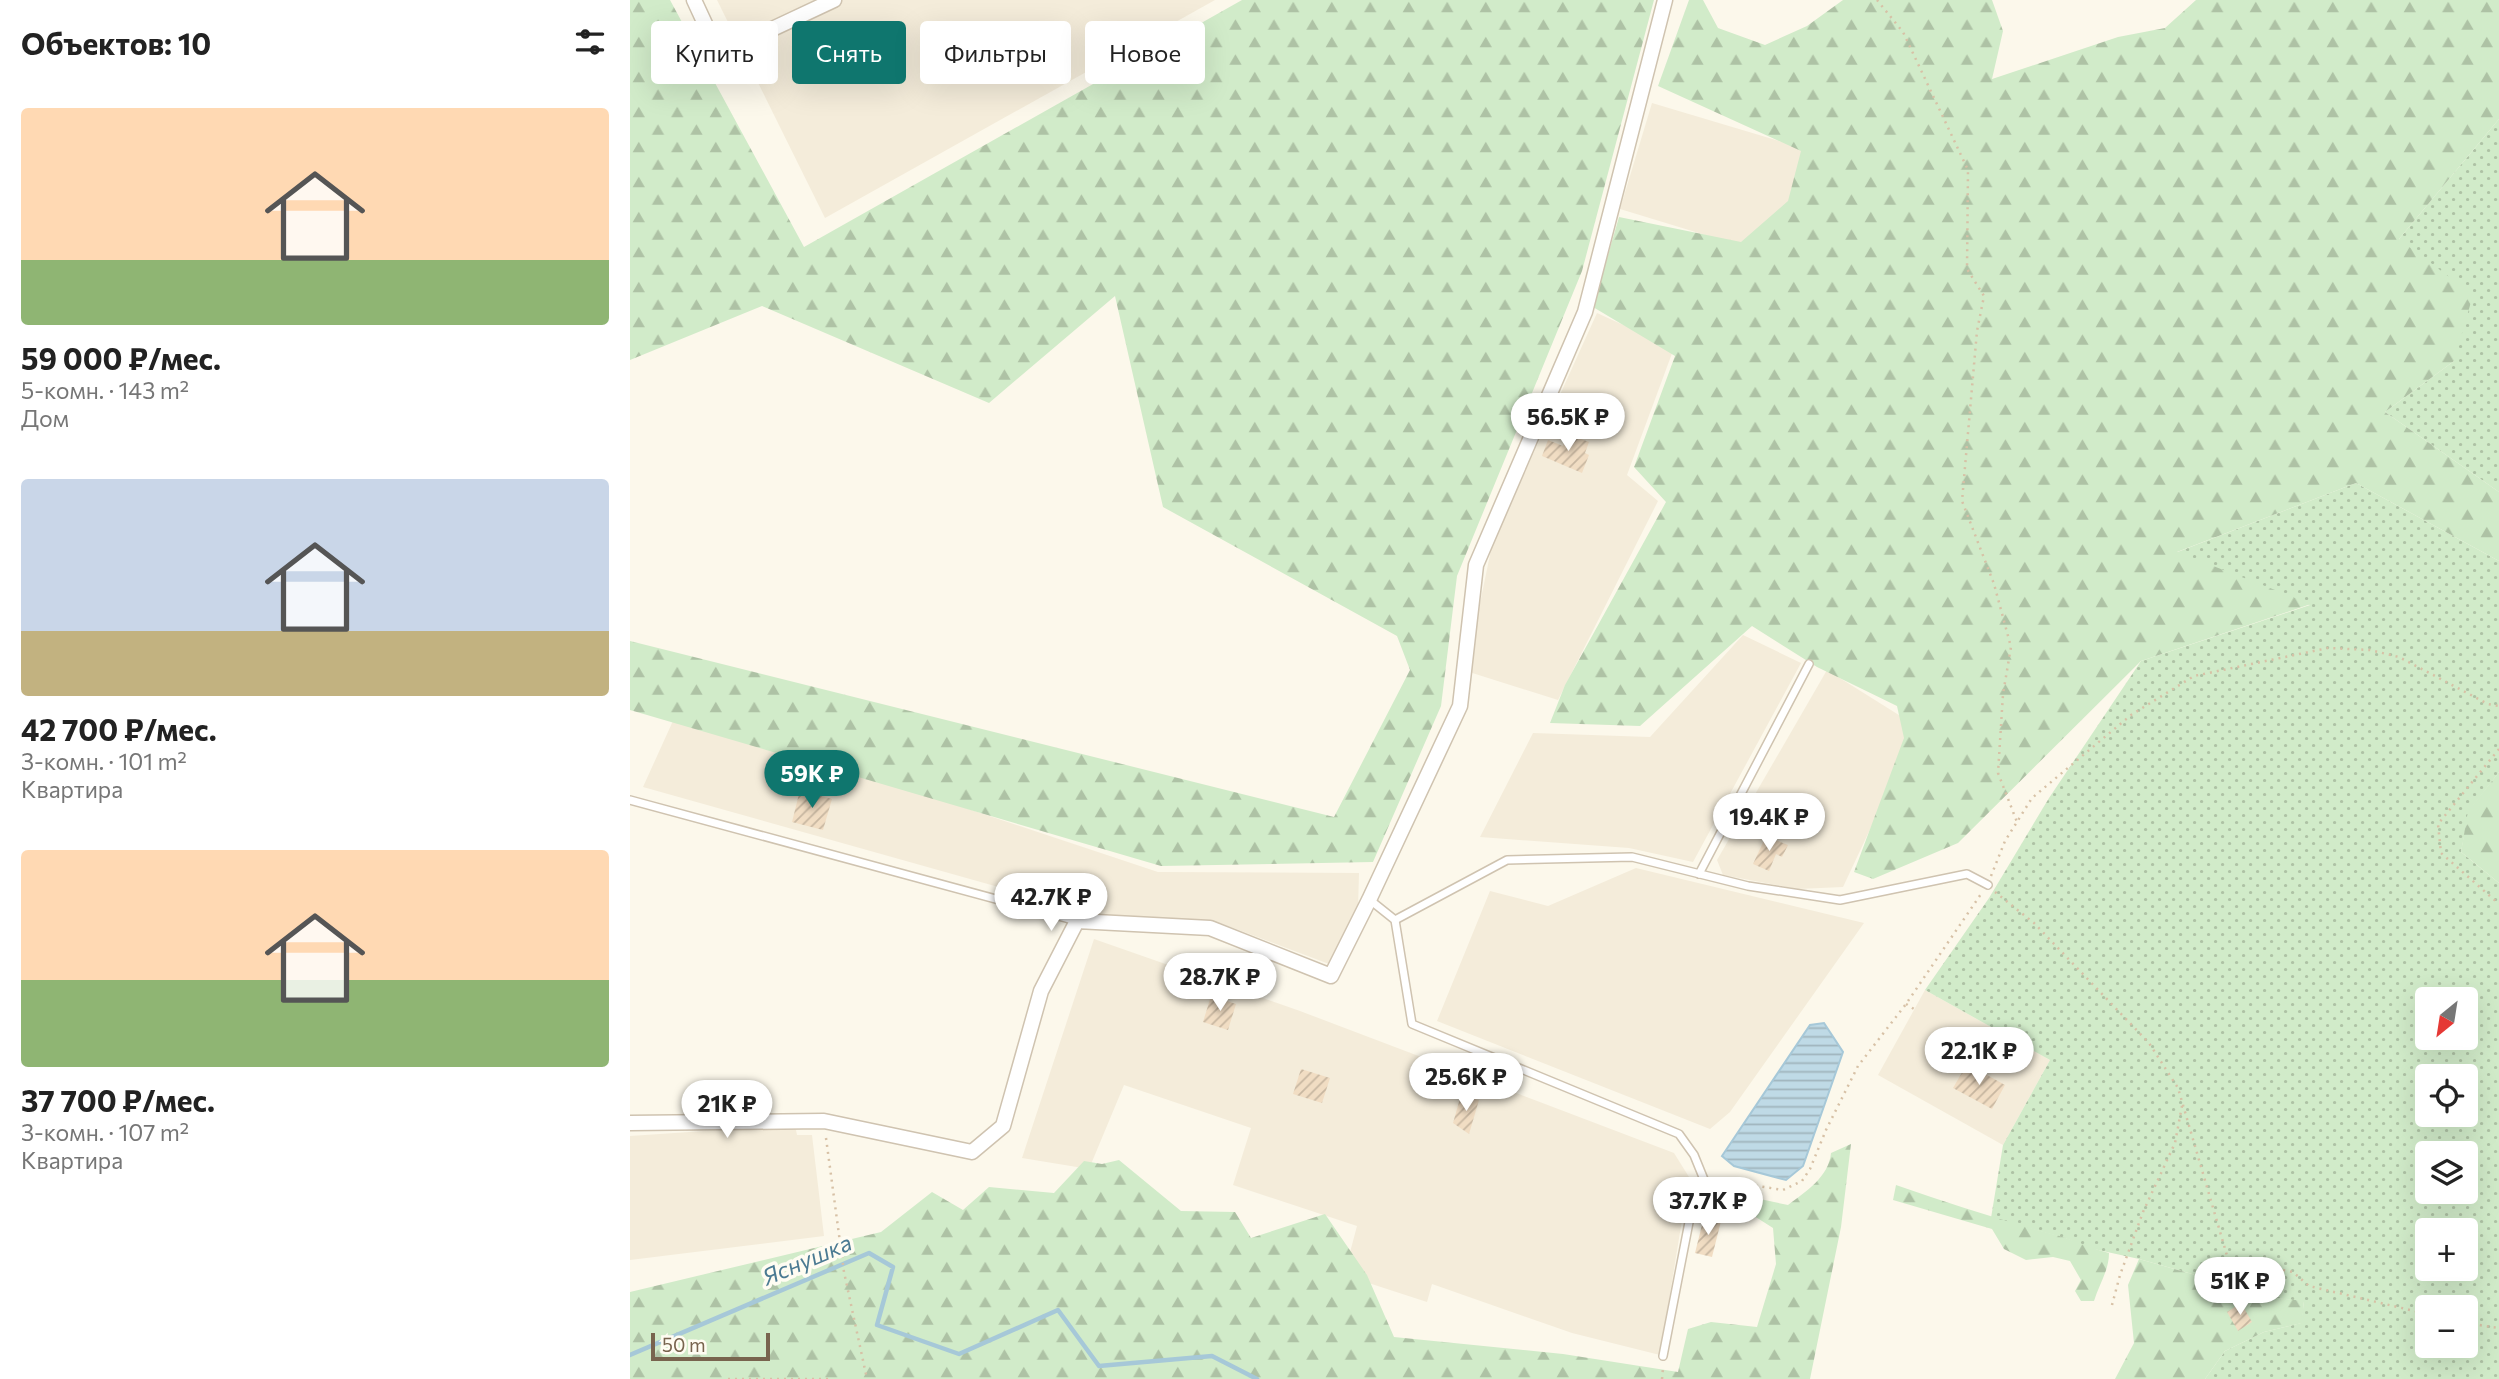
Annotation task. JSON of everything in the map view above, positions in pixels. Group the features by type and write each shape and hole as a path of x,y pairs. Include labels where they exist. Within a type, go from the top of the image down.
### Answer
{"street":[{"path":"694,0 719,54 834,0"},
{"path":"630,1123 824,1121 972,1152 1003,1126 1041,991 1077,921 1210,928 1331,976 1460,706 1476,565 1585,312 1665,0"}],"lane":[{"path":"1699,874 1809,664"},
{"path":"630,800 1077,921"},
{"path":"1395,920 1507,860 1632,857 1748,886 1840,901 1966,874 1988,885"},
{"path":"1369,900 1395,920 1412,1024 1679,1135 1694,1155 1705,1182 1691,1212 1663,1356"},
{"path":"1701,1192 1708,1194 1713,1202 1712,1210"}],"path":[{"path":"1877,0 1903,32 1968,170 1967,269 1984,296 1978,331 1962,501 1994,584 2011,647 2003,694 1998,773 2017,822"},
{"path":"1705,1182 1714,1179 1783,1189 1802,1181 1858,1066 1906,1004 1988,885 2005,841 2032,798 2131,715 2194,676 2328,648 2370,650 2399,657 2488,704 2499,706"},
{"path":"2499,749 2438,824 2441,853 2499,904"},
{"path":"1988,885 2034,923 2149,1043 2178,1088 2228,1259 2293,1272 2309,1286 2415,1311"},
{"path":"1906,1004 1914,1009"},
{"path":"2112,1305 2143,1212 2175,1143 2182,1102"},
{"path":"824,1121 844,1272 867,1379"},
{"path":"2478,1325 2499,1328"},
{"path":"728,1379 832,1379"}],"shaded area":[{"path":"717,0 1215,0 1177,21 1085,21 1085,73 1071,80 1071,21 920,21 920,84 1065,84 825,218 759,84 778,84 778,21 727,21"},
{"path":"1652,103 1806,149 1774,256 1620,209"},
{"path":"1597,313 1674,348 1627,475 1658,501 1558,700 1466,671 1492,545"},
{"path":"1743,635 1801,663 1693,862 1629,848 1480,837 1533,733 1650,737"},
{"path":"1827,670 1918,727 1843,887 1798,889 1723,875 1717,860"},
{"path":"677,712 1158,872 1359,873 1358,909 1329,964 1220,923 1094,914 643,787"},
{"path":"1636,868 1864,923 1730,1112 1710,1129 1437,1021 1490,891 1548,906"},
{"path":"1094,939 1300,1011 1674,1153 1689,1177 1660,1355 1572,1333 1432,1284 1427,1302 1344,1275 1357,1226 1233,1185 1251,1128 1124,1085 1089,1169 1022,1158"},
{"path":"1925,990 2050,1060 2003,1145 1878,1075"},
{"path":"795,1125 797,1135 812,1135 824,1236 630,1260 630,1136"}],"green space":[{"path":"630,0 670,0 681,21 651,21 651,84 716,84 804,247 1093,84 1205,84 1205,21 1242,0 1654,0 1582,271 1457,576 1441,706 1373,862 1161,866 630,710 630,641 1334,817 1410,670 1397,636 1163,507 1115,296 989,403 762,306 630,360"},
{"path":"1689,0 1703,0 1718,28 1765,45 1807,26 1843,0 1992,0 2003,31 1992,79 2118,37 2165,28 2196,0 2499,0 2499,119 2399,239 2473,295 2454,361 2385,412 2499,492 2499,561 2356,483 2177,552 2311,604 2141,661 1958,843 1873,879 1854,872 1904,738 1897,706 1817,667 1752,626 1640,726 1550,723 1565,685 1666,502 1634,467 1675,356 1593,307 1619,217 1741,242 1788,201 1801,151 1658,86"},
{"path":"2499,119 2499,492 2385,412 2454,361 2399,239"},
{"path":"2356,483 2499,561 2499,772 2469,811 2461,852 2499,883 2499,1379 2205,1379 2225,1351 2264,1332 2301,1323 2304,1302 2277,1298 2139,1259 2089,1248 2065,1238 1991,1218 2003,1145 2050,1060 1925,990 1989,898 2049,798 2141,661 2310,605 2175,553"},
{"path":"2499,772 2499,883 2461,852 2468,811"},
{"path":"1851,1144 1841,1227 1810,1379 630,1379 630,1292 881,1232 932,1192 963,1210 989,1187 1054,1193 1084,1161 1102,1164 1119,1160 1181,1211 1235,1212 1251,1238 1325,1214 1367,1275 1394,1337 1563,1354 1678,1372 1688,1329 1711,1322 1757,1327 1776,1264 1773,1228 1751,1214 1723,1207 1722,1191 1788,1205 1821,1177 1831,1153"},
{"path":"1896,1185 2109,1253 2106,1272 2094,1301 2081,1301 2075,1291 2081,1280 2070,1261 2053,1257 2026,1260 2004,1249 1992,1229 1893,1200"},
{"path":"2139,1259 2277,1298 2304,1301 2302,1323 2264,1332 2225,1351 2205,1379 2115,1379 2134,1343 2128,1285"}],"water":[{"path":"1824,1023 1843,1052 1803,1166 1786,1180 1734,1166 1722,1156 1810,1025"}],"building":[{"path":"1568,434 1589,442 1585,453 1589,455 1582,473 1542,456 1548,440 1563,446"},
{"path":"800,790 832,799 823,830 792,822"},
{"path":"1766,836 1788,845 1782,857 1776,854 1769,871 1753,864"},
{"path":"1211,996 1236,1004 1228,1030 1203,1022"},
{"path":"1967,1064 2005,1085 1992,1109 1953,1088"},
{"path":"1301,1069 1330,1078 1322,1103 1293,1094"},
{"path":"1461,1095 1479,1100 1469,1134 1453,1123"},
{"path":"1704,1217 1721,1221 1712,1257 1695,1253"},
{"path":"2241,1303 2252,1322 2238,1331 2227,1312"}],"waterway":[{"name":"Яснушка","path":"630,1355 869,1253 893,1267 877,1325 959,1354 1058,1310 1099,1366 1212,1356 1257,1379"}]}
